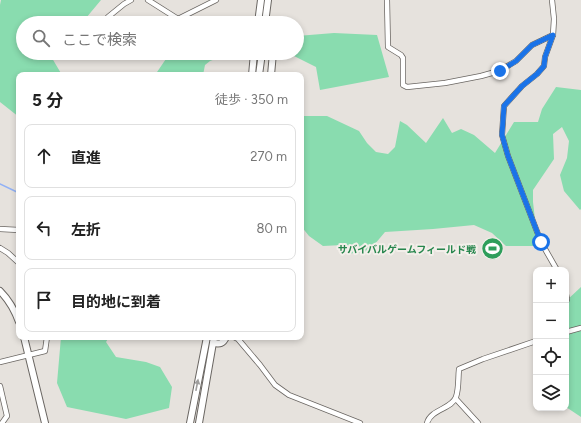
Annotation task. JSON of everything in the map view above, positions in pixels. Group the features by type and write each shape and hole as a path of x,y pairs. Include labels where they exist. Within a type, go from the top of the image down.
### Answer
{"street":[{"path":"109,16 124,4 132,0"},
{"path":"148,0 172,16"},
{"path":"186,16 216,0"},
{"path":"259,16 261,0"},
{"path":"266,16 268,0"},
{"path":"387,0 388,47 401,55 403,58 403,85 407,87 445,83 500,71 516,61 532,45 553,35"},
{"path":"552,0 554,19 553,35 545,57 544,66 537,74 522,86 504,106 502,135 508,156 541,242 555,267"},
{"path":"252,72 253,60"},
{"path":"259,72 261,60"},
{"path":"271,72 273,60"},
{"path":"0,229 16,230"},
{"path":"0,248 16,260"},
{"path":"0,291 11,305 16,316"},
{"path":"569,331 581,328"},
{"path":"25,340 45,423"},
{"path":"0,362 45,351 47,340"},
{"path":"190,423 205,340"},
{"path":"199,423 213,340 219,344 225,340"},
{"path":"239,340 275,385 289,395 360,423"},
{"path":"427,423 436,412 456,398 458,391 459,369 483,359 533,343"},
{"path":"0,386 7,416 2,423"},
{"path":"456,398 478,423"},
{"path":"0,405 6,408"}],"green space":[{"path":"1,0 101,0 88,16 16,16 16,60 53,60 60,72 16,72 16,115 0,102"},
{"path":"334,33 377,35 389,77 320,90 316,67 302,60 304,60 304,35"},
{"path":"165,60 213,60 205,65 204,72 157,72"},
{"path":"556,87 581,90 581,209 580,210 564,191 560,175 567,158 569,141 562,127 553,134 554,159 533,190 538,246 506,246 492,233 474,225 385,232 369,251 347,254 343,245 323,246 309,236 304,230 304,116 327,116 359,131 367,143 376,152 388,154 395,147 400,121 407,125 426,143 443,118 452,133 461,129 474,135 495,153 514,122 538,122 542,109"},
{"path":"581,287 581,417 569,409 569,298"},
{"path":"61,340 107,340 106,342 116,357 146,362 160,367 172,387 169,408 126,419 67,407 57,383"}],"waterway":[{"path":"0,184 16,192"}],"place":[{"name":"サバイバルゲームフィールド戦","path":"492,249"}],"route":[{"path":"500,71 516,61 532,45 553,35 545,57 544,66 537,74 522,86 504,106 502,135 508,156 541,242"}]}
